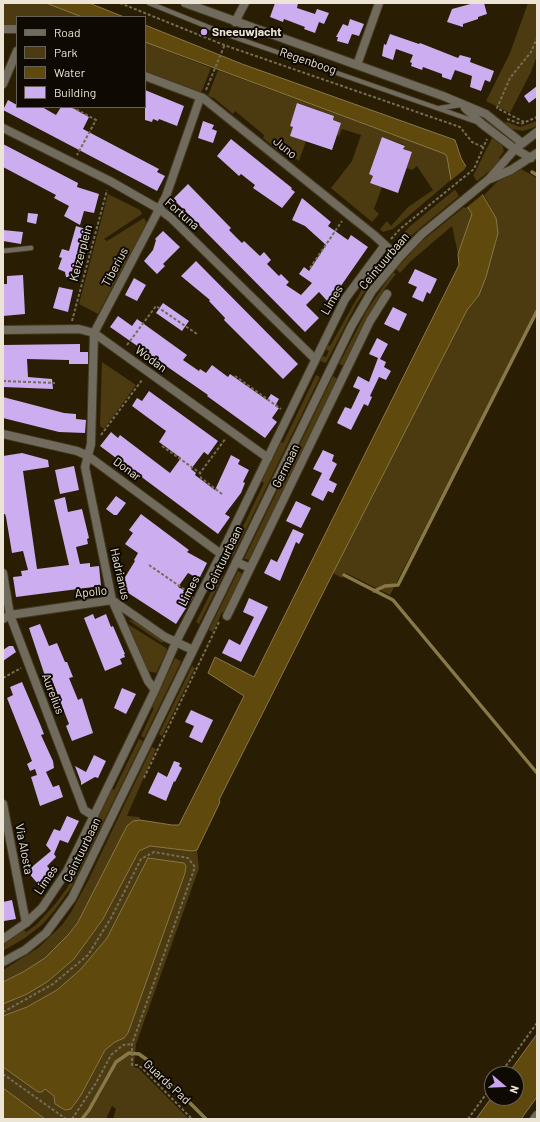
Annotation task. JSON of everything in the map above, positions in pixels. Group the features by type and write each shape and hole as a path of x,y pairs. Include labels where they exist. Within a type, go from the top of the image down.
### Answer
{"street":[{"name":"Regenboog","path":"185,3 443,96 486,114 522,143 534,155"},
{"path":"235,22 245,3"},
{"path":"357,65 379,3"},
{"path":"3,29 16,29"},
{"path":"3,84 16,53"},
{"name":"Juno","path":"146,76 200,98 348,213 398,258"},
{"name":"Tiberius","path":"88,456 91,444 94,332 166,196 200,98"},
{"name":"Regenboog","path":"462,104 482,124 515,149 534,155"},
{"name":"Fortuna","path":"3,128 110,181 159,209 315,359"},
{"name":"Ceintuurbaan","path":"3,962 25,950 46,933 72,898 331,368 372,291 398,258 422,234 486,182 515,149 537,132"},
{"name":"Ceintuurbaan","path":"486,182 511,170 534,155"},
{"name":"Limes","path":"3,938 26,923 42,908 67,871 156,690 176,642 221,554 315,359 345,300 385,245"},
{"name":"Germaan","path":"227,616 370,321 388,294"},
{"name":"Wodan","path":"3,330 78,329 94,332 268,458"},
{"path":"331,368 344,374"},
{"name":"Donar","path":"3,434 77,451 88,456 221,554"},
{"name":"Hadrianus","path":"88,456 85,467 112,600 148,681 156,690"},
{"path":"236,562 250,568"},
{"name":"Aurelius","path":"3,573 6,617 28,663 84,810 94,816"},
{"name":"Apollo","path":"6,617 112,600 165,637 193,650"},
{"name":"Via Alosta","path":"3,804 26,923"},
{"path":"534,1119 537,1115"}],"lane":[{"name":"Regenboog","path":"150,3 228,35 482,124"},
{"name":"Regenboog","path":"438,108 462,104"},
{"path":"3,251 31,248"}],"path":[{"name":"Regenboog","path":"120,3 224,45 460,127 472,142 483,147"},
{"path":"525,123 497,108 510,78 531,52 537,38"},
{"path":"210,80 224,45"},
{"path":"73,163 96,120 74,108"},
{"path":"499,124 507,119 515,123 525,123 537,117"},
{"name":"Ceintuurbaan","path":"385,245 400,229 474,169 483,147"},
{"name":"Keizerplein","path":"70,329 110,181"},
{"path":"310,268 348,213"},
{"path":"122,353 156,306 197,334"},
{"path":"91,444 99,438 148,372"},
{"path":"235,376 289,414"},
{"path":"3,381 55,383"},
{"path":"200,473 230,431"},
{"path":"162,446 200,473 201,478 222,494"},
{"path":"149,565 198,599"},
{"path":"144,778 223,614 227,616"},
{"path":"3,678 28,663"},
{"path":"3,1012 53,984 88,955 112,918 141,859 154,852 188,858 195,868 132,1044 123,1046 111,1055 92,1090 72,1119"},
{"path":"506,1066 537,1023"},
{"name":"Guards Pad","path":"132,1044 132,1065 138,1065 143,1069 192,1119"},
{"path":"3,1074 66,1119"},
{"path":"468,1119 484,1097"}],"green space":[{"path":"3,3 46,3 79,16 16,16 16,24 3,24"},
{"path":"528,3 537,3 537,56 530,74 510,113 486,101 510,53"},
{"path":"146,42 211,68 201,93 146,71"},
{"path":"218,70 445,154 447,157 451,180 393,229 383,232 380,229 387,221 391,226 408,207 433,190 417,166 412,170 406,168 412,153 403,149 405,145 382,137 369,174 373,176 371,183 382,187 374,209 379,214 372,222 331,188 352,161 361,135 342,129 339,136 337,135 341,123 333,120 334,116 298,103 290,126 293,127 306,141 299,161 287,151 284,155 263,138 264,135 235,111 233,114 214,98 208,96"},
{"path":"537,121 537,126 523,131 512,129 504,123 507,122 520,127"},
{"path":"493,136 501,142 504,151 499,158 501,159 494,167 406,240 396,242 409,227 474,174"},
{"path":"521,169 537,178 537,311 390,595 346,573 342,578 333,573 467,310 479,295 486,277 498,233 496,218 484,195 500,179"},
{"path":"108,194 140,210 142,214 104,239 107,241 144,218 147,223 98,314 79,304"},
{"path":"467,206 472,214 458,254 452,226 411,261 400,273 396,269 422,241"},
{"path":"380,260 384,264 357,303 326,363 320,361 322,356 326,357 329,351 325,349 327,345 330,346 375,269 373,267"},
{"path":"393,272 396,274 382,292 384,294 344,366 339,364 367,310"},
{"path":"102,362 136,385 104,429 100,426"},
{"path":"316,375 320,377 232,558 226,555 234,538 237,539 264,483 261,481 281,442 283,443"},
{"path":"333,376 338,379 251,560 244,559"},
{"path":"238,571 243,574 225,612 222,612 213,632 209,630"},
{"path":"220,574 223,576 199,624 196,622"},
{"path":"128,620 134,621 164,640 162,643"},
{"path":"126,623 166,648 167,651 156,673 147,671"},
{"path":"175,658 181,661 180,664 144,738 141,736 154,708 152,707"},
{"path":"192,666 195,668 162,736 159,734"},
{"path":"139,739 143,741 71,888 43,924 25,938 3,951 3,947 5,945 4,942 24,930 26,932 36,925 56,903 67,888 90,842 87,840"},
{"path":"152,747 156,749 127,816 139,817 140,820 133,821 127,826 82,915 69,934 45,958 23,972 3,982 3,970 38,948 62,925 71,912 88,881"},
{"path":"150,846 192,851 197,850 199,868 136,1044 134,1067 138,1068 189,1119 113,1119 116,1109 112,1106 106,1119 45,1119 3,1088 3,1067 38,1092 42,1092 45,1089 54,1096 55,1104 65,1110 72,1108 105,1050 115,1042 124,1038 128,1033 185,873 186,869 184,863 148,858 107,938 81,969 57,990 27,1007 3,1016 3,1004 46,982 74,959 103,919 136,853"}],"water":[{"path":"46,3 89,3 122,16 79,16"},
{"path":"146,25 242,64 455,140 461,158 496,218 498,233 486,277 479,295 467,310 333,573 219,800 220,802 197,850 192,851 150,846 139,851 103,919 74,959 47,982 27,994 3,1004 3,982 23,972 45,958 69,934 78,922 127,826 133,821 140,820 179,825 244,696 208,673 215,657 254,677 459,265 458,254 472,214 451,180 447,157 445,154 146,42"},
{"path":"148,858 184,863 186,866 185,873 128,1033 124,1038 115,1042 105,1050 81,1095 71,1109 65,1110 55,1104 54,1096 45,1089 42,1092 38,1092 3,1067 3,1016 27,1007 57,990 81,969 107,938"},
{"path":"537,1034 537,1097 521,1119 476,1119 485,1106 524,1106 524,1066 514,1066"},
{"path":"3,1088 45,1119 3,1119"}],"pier":[{"path":"467,165 484,193 466,208 450,181 464,170"}],"building":[{"path":"275,3 298,3 297,8 315,14 317,9 329,13 324,24 319,22 315,33 304,29 305,27 284,19 283,22 270,17"},
{"path":"474,3 484,3 487,14 463,24 463,27 447,22 452,9"},
{"path":"350,19 364,24 359,36 352,34 348,44 337,41 338,37 336,37 343,24 348,26"},
{"path":"390,34 419,44 420,43 458,58 460,55 471,58 470,62 494,71 490,82 485,80 481,91 470,87 472,76 455,70 451,80 442,77 442,74 423,67 422,70 411,66 412,63 410,62 413,55 396,49 393,60 382,56 384,44 386,45"},
{"path":"537,86 537,97 529,103 524,96"},
{"path":"146,90 184,106 177,126 159,119 158,121 153,119 152,122 145,120"},
{"path":"8,100 16,104 16,108 44,108 56,115 60,108 73,108 89,117 83,129 159,169 157,172 165,176 157,191 3,110"},
{"path":"297,103 334,116 333,120 341,123 332,150 290,136 293,127 290,126"},
{"path":"203,121 214,125 212,129 217,131 213,143 198,138"},
{"path":"382,137 405,146 403,149 412,152 398,193 370,183 373,176 369,174"},
{"path":"231,139 295,192 282,208 253,188 255,185 241,174 239,176 217,156"},
{"path":"3,144 78,183 77,187 99,194 94,213 84,211 80,225 64,216 69,206 54,198 56,195 3,167"},
{"path":"188,184 231,228 229,230 242,243 244,241 260,256 264,252 271,260 267,264 279,276 281,274 289,282 286,285 301,295 312,283 299,274 304,267 309,271 326,245 305,226 292,220 302,198 331,222 328,226 348,240 351,235 368,247 329,303 319,292 306,305 319,318 305,332 175,201 174,198"},
{"path":"28,213 38,214 36,224 27,222"},
{"path":"76,226 89,230 75,277 66,277 65,272 58,269 62,258 59,257 62,249 69,251"},
{"path":"3,230 23,232 21,244 3,241"},
{"path":"163,231 180,247 163,264 165,266 157,274 144,261 153,250 155,239"},
{"path":"196,261 298,364 283,379 224,320 225,318 209,301 210,300 181,276"},
{"path":"415,269 437,279 430,294 427,292 423,302 412,297 417,287 408,283"},
{"path":"23,275 25,314 3,316 3,284 7,284 7,276"},
{"path":"134,278 146,285 137,301 125,295"},
{"path":"59,287 73,290 68,312 53,308"},
{"path":"163,303 189,321 182,331 156,313"},
{"path":"393,307 407,314 399,331 384,324"},
{"path":"118,316 132,326 137,319 187,355 183,360 199,371 200,369 206,373 212,365 228,377 230,374 267,400 271,394 279,399 275,406 279,408 272,418 277,422 265,438 207,396 208,395 110,327"},
{"path":"377,338 388,344 380,359 386,362 384,367 391,371 386,380 379,377 370,396 372,397 368,406 364,404 351,430 337,423 345,407 351,409 360,390 353,387 358,376 369,382 378,358 369,354"},
{"path":"80,344 80,352 88,352 88,364 69,364 69,360 27,359 28,377 52,379 53,389 3,387 3,345"},
{"path":"149,391 218,441 208,455 204,452 191,469 196,473 195,475 215,490 231,455 240,460 238,464 249,470 243,482 245,483 241,493 225,514 230,517 218,534 100,446 111,432 118,438 120,435 170,473 181,458 159,442 166,431 132,406 137,398 142,401"},
{"path":"3,397 64,413 76,414 76,419 86,420 85,433 59,432 3,418"},
{"path":"323,450 334,455 332,461 337,464 329,480 337,484 333,493 328,491 323,501 311,495 322,473 313,469"},
{"path":"22,453 48,460 49,467 23,471 37,569 69,565 54,500 65,497 68,512 82,509 89,538 87,539 88,544 76,547 80,564 90,563 90,567 99,566 101,586 16,597 13,577 22,576 21,571 28,570 23,551 12,553 6,517 5,514 3,514 3,456"},
{"path":"74,466 79,490 60,494 55,470"},
{"path":"116,496 126,503 117,515 114,515 106,509"},
{"path":"296,501 311,508 301,528 286,521"},
{"path":"141,514 189,550 187,552 207,563 199,579 188,573 178,587 184,590 183,592 193,597 176,624 119,587 135,561 134,560 138,553 125,544 133,533 129,530"},
{"path":"293,529 304,534 299,544 296,542 280,581 264,573 271,559 277,562"},
{"path":"249,598 268,607 241,662 222,653 229,639 240,645 254,617 243,612"},
{"path":"93,614 95,619 106,614 125,654 125,657 120,659 122,664 105,671 84,618"},
{"path":"40,624 49,646 57,643 65,662 67,662 73,677 69,678 78,700 82,698 93,733 72,741 66,726 69,724 52,680 49,681 47,676 45,676 29,628"},
{"path":"9,646 13,646 16,652 3,661 3,650"},
{"path":"22,682 44,734 41,735 53,761 54,768 46,772 53,787 59,785 63,797 40,806 31,777 37,775 35,769 30,771 27,764 32,761 7,698 13,695 10,687"},
{"path":"122,688 136,694 126,714 114,708"},
{"path":"191,710 213,720 202,743 189,737 194,726 185,722"},
{"path":"94,755 106,761 98,778 95,777 81,785 75,766 86,772"},
{"path":"174,761 180,763 179,766 182,768 175,782 174,781 166,801 148,793 158,772 167,777"},
{"path":"67,816 79,821 68,843 60,840 54,854 56,857 47,866 52,872 38,884 27,871 51,851 46,845 54,829 60,831"},
{"path":"12,900 16,919 4,921 3,902"}],"waterway":[{"path":"532,172 537,175"},
{"path":"374,591 385,586 398,585 537,311"},
{"path":"344,575 393,600 537,773"},
{"path":"82,1119 89,1110 116,1062 129,1053 139,1054 146,1059 206,1119"}],"place":[{"name":"Sneeuwjacht","path":"204,32"}]}
